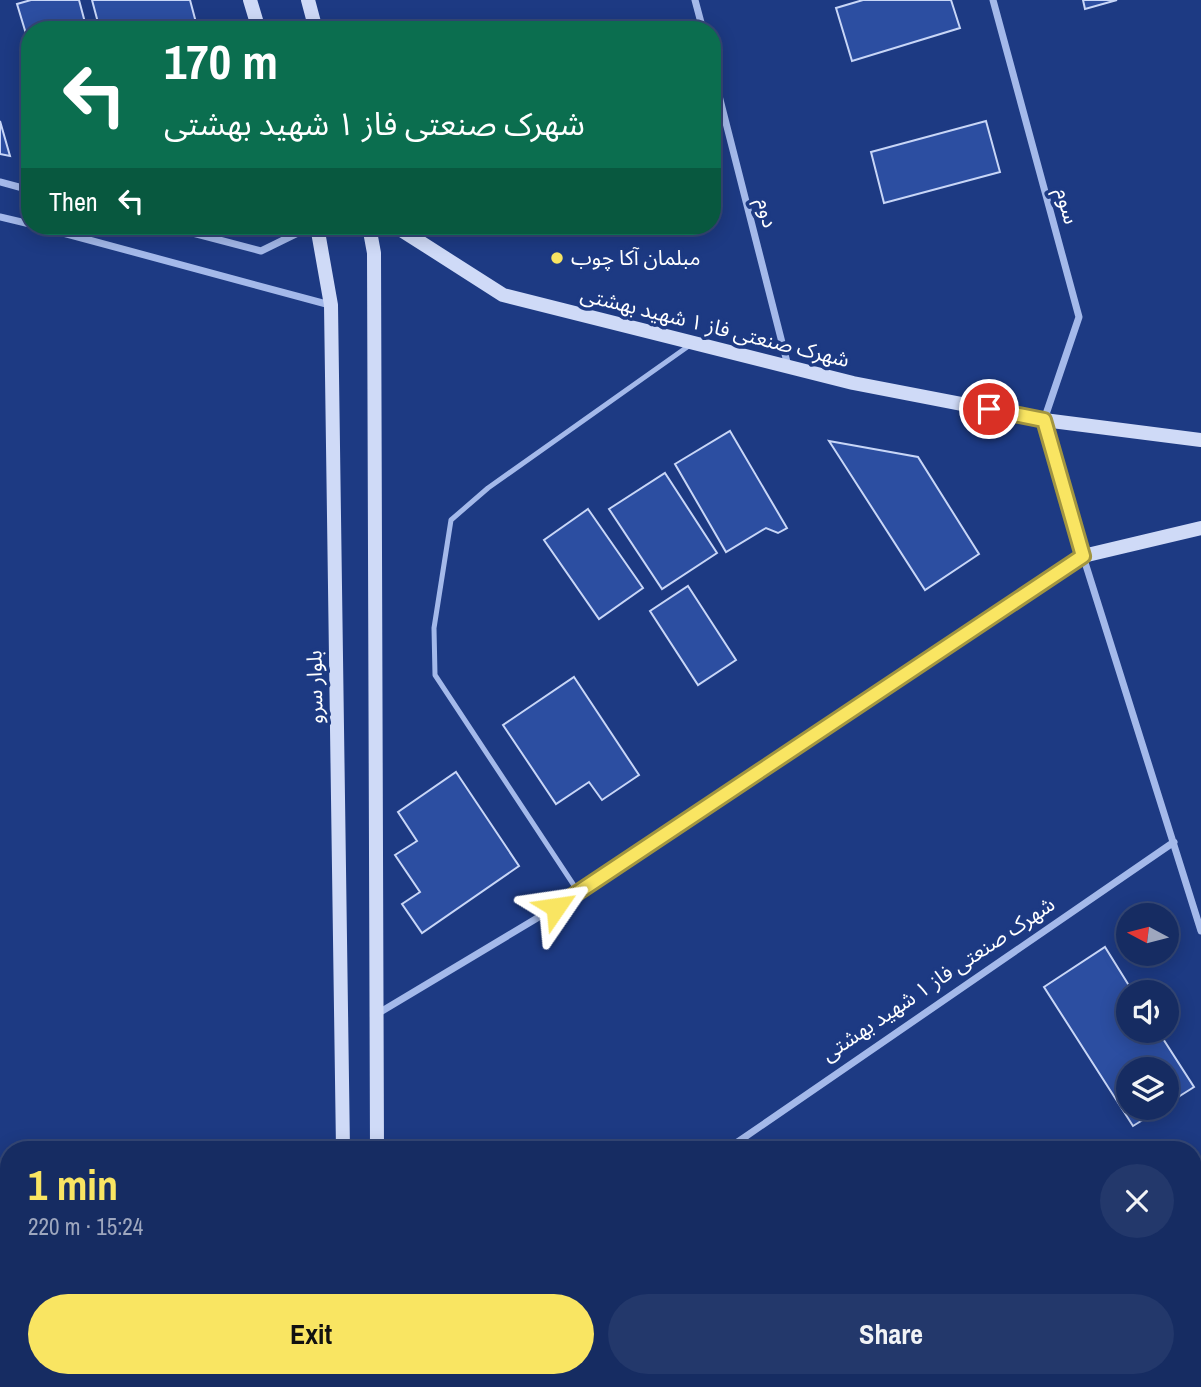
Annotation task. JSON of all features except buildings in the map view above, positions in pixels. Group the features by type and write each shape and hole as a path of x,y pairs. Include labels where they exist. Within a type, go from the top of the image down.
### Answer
{"street":[{"path":"250,0 256,21"},
{"path":"308,0 314,21"},
{"path":"695,0 701,21"},
{"name":"سوم","path":"993,0 1079,317 1044,420"},
{"name":"دوم","path":"721,103 789,367"},
{"path":"0,182 21,188"},
{"path":"0,216 21,222"},
{"path":"70,235 331,305"},
{"path":"200,235 261,251 295,235"},
{"name":"بلوار سرو","path":"316,235 331,305 343,1141"},
{"path":"371,235 374,253 377,1141"},
{"name":"شهرک صنعتی فاز ۱ شهید بهشتی","path":"409,235 502,295 853,383 1044,420 1201,440"},
{"path":"1044,420 1083,556 1201,931"},
{"path":"377,1014 579,893 1083,556 1201,528"},
{"name":"شهرک صنعتی فاز ۱ شهید بهشتی","path":"739,1141 1174,842"}],"lane":[{"path":"579,893 435,675 434,628 452,520 488,488 693,343"}],"place":[{"name":"مبلمان آکا چوب","path":"557,258"}],"route":[{"path":"556,907 1083,556 1044,420 989,409"}]}
